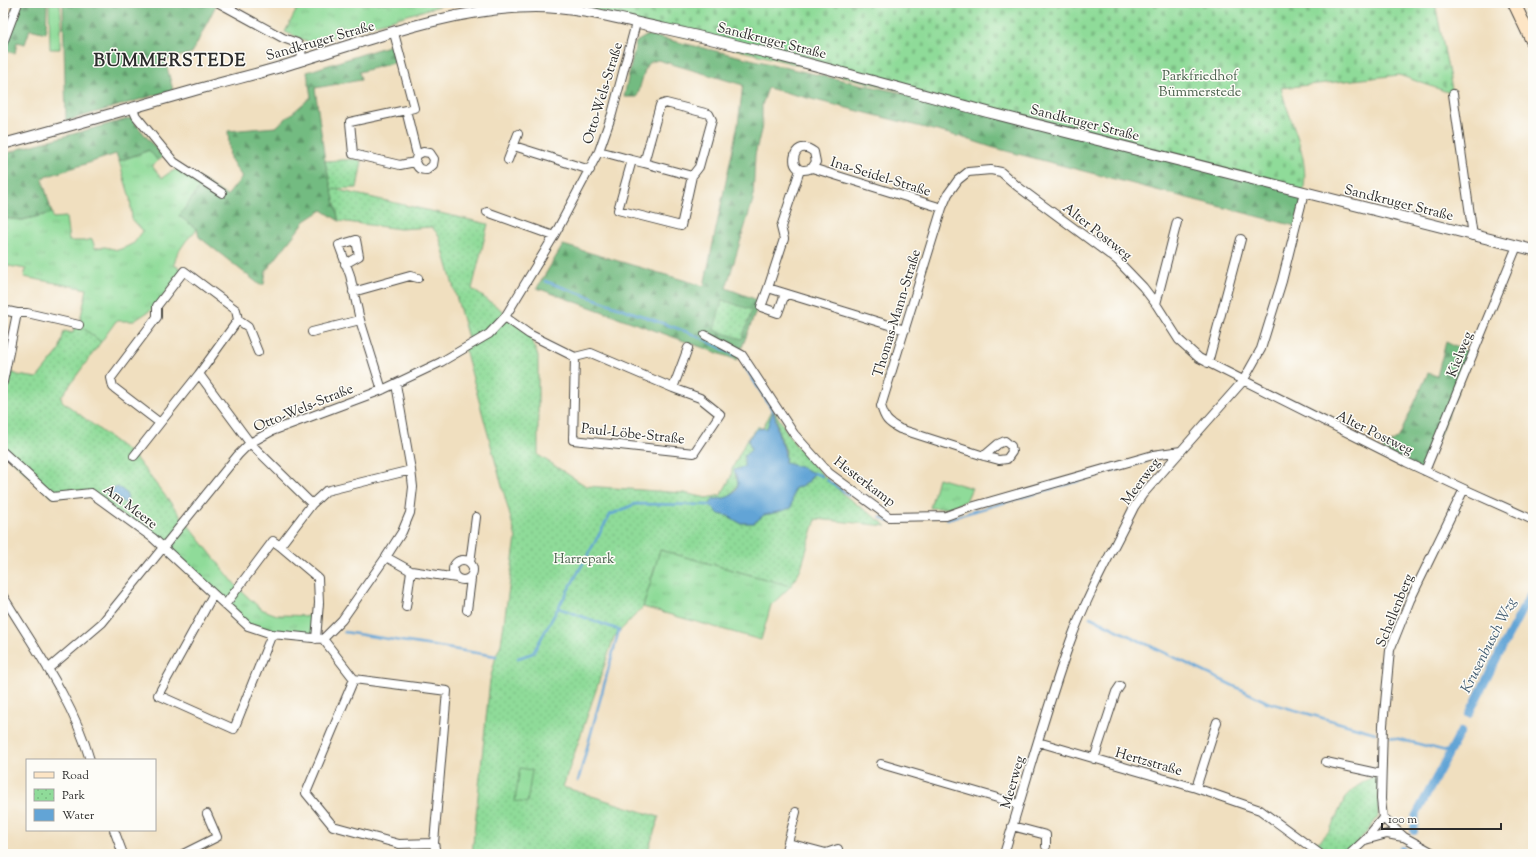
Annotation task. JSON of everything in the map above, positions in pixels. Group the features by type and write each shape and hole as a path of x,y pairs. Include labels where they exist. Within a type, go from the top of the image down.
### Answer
{"main road":[{"path":"1515,4 1533,43"}],"street":[{"path":"3,43 18,3"},
{"path":"219,3 283,38 297,43 301,47 302,61"},
{"name":"Sandkruger Straße","path":"3,144 302,61 394,33 486,10 534,7 568,8 722,42 1304,193 1533,250"},
{"name":"Otto-Wels-Straße","path":"48,669 102,623 238,455 250,443 272,431 382,390 441,362 489,334 505,317 554,236 599,151 612,114 636,23"},
{"path":"394,33 414,108 350,122 353,154 400,165 416,159 406,110"},
{"path":"1453,94 1474,236"},
{"path":"632,160 618,210 681,226 692,176 699,166 712,120 709,114 666,103 660,105 644,163"},
{"path":"132,107 136,116 174,162 222,193"},
{"path":"508,160 518,134"},
{"path":"514,146 590,170"},
{"name":"Ina-Seidel-Straße","path":"809,148 814,152 816,162 812,168 806,171 800,170 796,167 793,161 794,154 799,149 809,148"},
{"path":"599,151 692,176"},
{"name":"Ina-Seidel-Straße","path":"812,168 942,208"},
{"path":"785,294 778,313 761,307 784,239 781,227 800,170"},
{"name":"Thomas-Mann-Straße","path":"984,456 900,429 885,419 881,406 942,208 948,194 958,180 968,172 991,170 1001,172 1017,186"},
{"name":"Alter Postweg","path":"1017,186 1117,260 1143,287 1156,304 1179,340 1199,358 1464,490 1533,520"},
{"name":"Meerweg","path":"1004,854 1018,804 1070,642 1082,611 1134,507 1153,481 1243,381 1261,349 1269,326 1304,193"},
{"path":"487,212 554,236"},
{"path":"1156,304 1177,222"},
{"path":"1208,363 1241,239"},
{"name":"Kielweg","path":"1426,471 1517,246"},
{"path":"345,264 350,275 360,320 382,390"},
{"path":"160,423 113,387 111,378 157,317 157,306 184,271 236,310 238,320 248,327 258,352"},
{"path":"353,292 410,276 418,278"},
{"path":"768,288 905,330"},
{"path":"3,310 79,325"},
{"path":"3,382 17,313"},
{"path":"505,317 529,334 575,357"},
{"path":"134,456 199,374 238,320"},
{"path":"312,332 360,320"},
{"name":"Hesterkamp","path":"705,335 742,355 794,434 829,473 889,518 946,516 1153,455 1181,451"},
{"path":"672,388 688,348"},
{"name":"Paul-Löbe-Straße","path":"591,353 672,388 700,398 720,414 694,453 573,440 575,357 591,353"},
{"path":"199,374 250,443 312,504"},
{"path":"320,639 342,620 402,532 410,513 413,487 396,384"},
{"name":"Am Meere","path":"3,452 52,497 91,493 163,547 248,626 272,634 320,639"},
{"path":"280,546 312,504 326,491 411,470"},
{"name":"Schellenberg","path":"1383,818 1381,774 1383,718 1390,650 1410,600 1464,490"},
{"path":"468,610 470,577 472,572 470,563 476,517"},
{"path":"225,605 273,541 318,578 320,639 354,679 448,692 434,843 436,854"},
{"path":"386,557 411,571 464,580 470,577"},
{"path":"456,578 453,573 453,566 455,563 464,560 470,563"},
{"path":"406,607 411,571"},
{"path":"213,595 158,694 234,729 272,634"},
{"path":"3,596 48,669 75,717 90,759"},
{"path":"354,679 306,793 333,826 399,844 434,843"},
{"name":"Hertzstraße","path":"1094,759 1116,692 1120,686"},
{"name":"Hertzstraße","path":"1196,788 1217,722"},
{"name":"Hertzstraße","path":"1038,742 1196,788 1260,810 1320,854"},
{"path":"1326,762 1381,774"},
{"path":"881,764 1018,804"},
{"path":"785,854 796,812"},
{"path":"184,854 217,837 207,814"},
{"path":"1350,854 1365,840 1383,818 1404,837 1435,854"},
{"name":"Meerweg","path":"1012,826 1046,836 1046,846"},
{"path":"114,831 123,854"},
{"path":"1365,840 1387,834 1404,837"},
{"path":"788,843 826,853 838,849"}],"green space":[{"path":"21,3 47,3 46,33 30,29 25,44 17,42 15,53 4,50"},
{"path":"49,3 60,3 62,28 60,29 60,49 50,49"},
{"path":"63,3 217,3 192,53 165,60 173,90 66,121"},
{"path":"300,3 446,4 311,43 285,32"},
{"name":"Parkfriedhof Bümmerstede","path":"582,3 1435,3 1453,94 1399,75 1281,88 1302,152 1305,179 1303,192 580,10"},
{"path":"648,35 805,72 980,110 1304,193 1295,226 991,147 961,137 768,88 762,105 762,126 755,155 753,200 726,288 760,301 737,360 537,288 563,245 704,286 738,124 743,85 658,60 651,62 646,66 637,97 624,97 636,42"},
{"path":"391,45 397,62 359,72 361,80 315,88 325,161 339,221 322,210 305,221 266,271 264,284 260,285 199,237 197,229 179,216 204,181 227,196 242,177 230,158 228,131 276,127 311,97 307,72"},
{"path":"131,118 163,157 158,161 149,150 119,161 116,154 42,178 52,213 22,220 3,218 3,155 22,148"},
{"path":"150,150 158,161 152,166 162,178 181,167 204,181 197,229 177,254 174,265 182,269 157,306 134,321 116,321 101,342 79,325 87,289 24,277 26,269 3,265 3,218 22,220 52,213 53,218 66,217 69,241 85,241 92,239 95,248 105,247 118,250 126,247 134,243 143,231 132,219 130,198 119,161"},
{"name":"Harrepark","path":"355,159 362,161 357,188 334,189 488,224 472,289 503,311 505,317 529,334 538,356 538,455 586,486 684,493 707,498 721,495 731,477 732,469 747,439 757,427 763,427 773,409 794,443 821,473 844,495 887,526 816,519 801,568 791,586 660,550 643,607 614,637 563,787 659,817 647,854 472,854 490,680 496,656 501,644 516,538 465,349 470,345 439,236 432,227 400,229 339,221 325,161","holes":["773,412 777,420 779,434 786,451 785,463 800,467 814,474 807,483 794,489 778,512 764,515 754,523 740,523 728,516 719,514 713,499 727,498 732,494 738,482 735,475 744,467 751,450 767,428"]},
{"path":"722,300 752,310 742,339 714,330"},
{"path":"75,324 79,325 101,342 61,397 62,401 134,456 185,521 163,547 91,493 52,497 3,452 3,382 5,369 18,375 37,378 59,351 64,331 73,333"},
{"path":"1446,342 1473,353 1425,471 1382,450 1399,437 1428,373 1437,376"},
{"path":"938,478 972,488 966,501 947,508 930,508"},
{"path":"185,521 238,588 261,609 277,615 318,616 316,639 248,626 163,547"},
{"path":"660,550 791,586 771,605 761,640 643,607"},
{"path":"520,768 532,770 527,803 515,801"},
{"path":"1375,775 1379,775 1378,817 1367,832 1346,854 1323,854 1312,846 1322,839 1330,830 1345,798 1356,787"}],"water":[{"path":"773,411 778,433 785,452 785,463 814,473 807,483 794,489 791,508 764,515 754,523 740,523 728,516 719,514 710,505 713,499 725,498 733,494 738,483 734,470 744,467 744,456 751,450 748,439 757,429 767,428"},
{"path":"117,487 122,489 125,493 127,502 125,503 107,494 105,490"}],"waterway":[{"path":"545,281 690,333 700,338"},
{"path":"703,339 734,355"},
{"path":"745,367 773,411"},
{"path":"1112,471 1146,461"},
{"path":"814,473 822,476"},
{"path":"947,519 1100,475"},
{"path":"827,480 849,495"},
{"path":"518,658 533,653 610,515 635,504 710,505"},
{"path":"880,517 887,521 892,521"},
{"name":"Krusenbusch Wzg","path":"1469,714 1533,589"},
{"path":"559,608 619,630 578,781"},
{"path":"1090,617 1267,702 1375,733"},
{"path":"344,632 496,656"},
{"name":"Krusenbusch Wzg","path":"1414,831 1415,817 1461,731"},
{"path":"1391,737 1450,752"},
{"name":"Krusenbusch Wzg","path":"1400,854 1402,850"}],"district":[{"name":"BÜMMERSTEDE","path":"170,60"}]}
